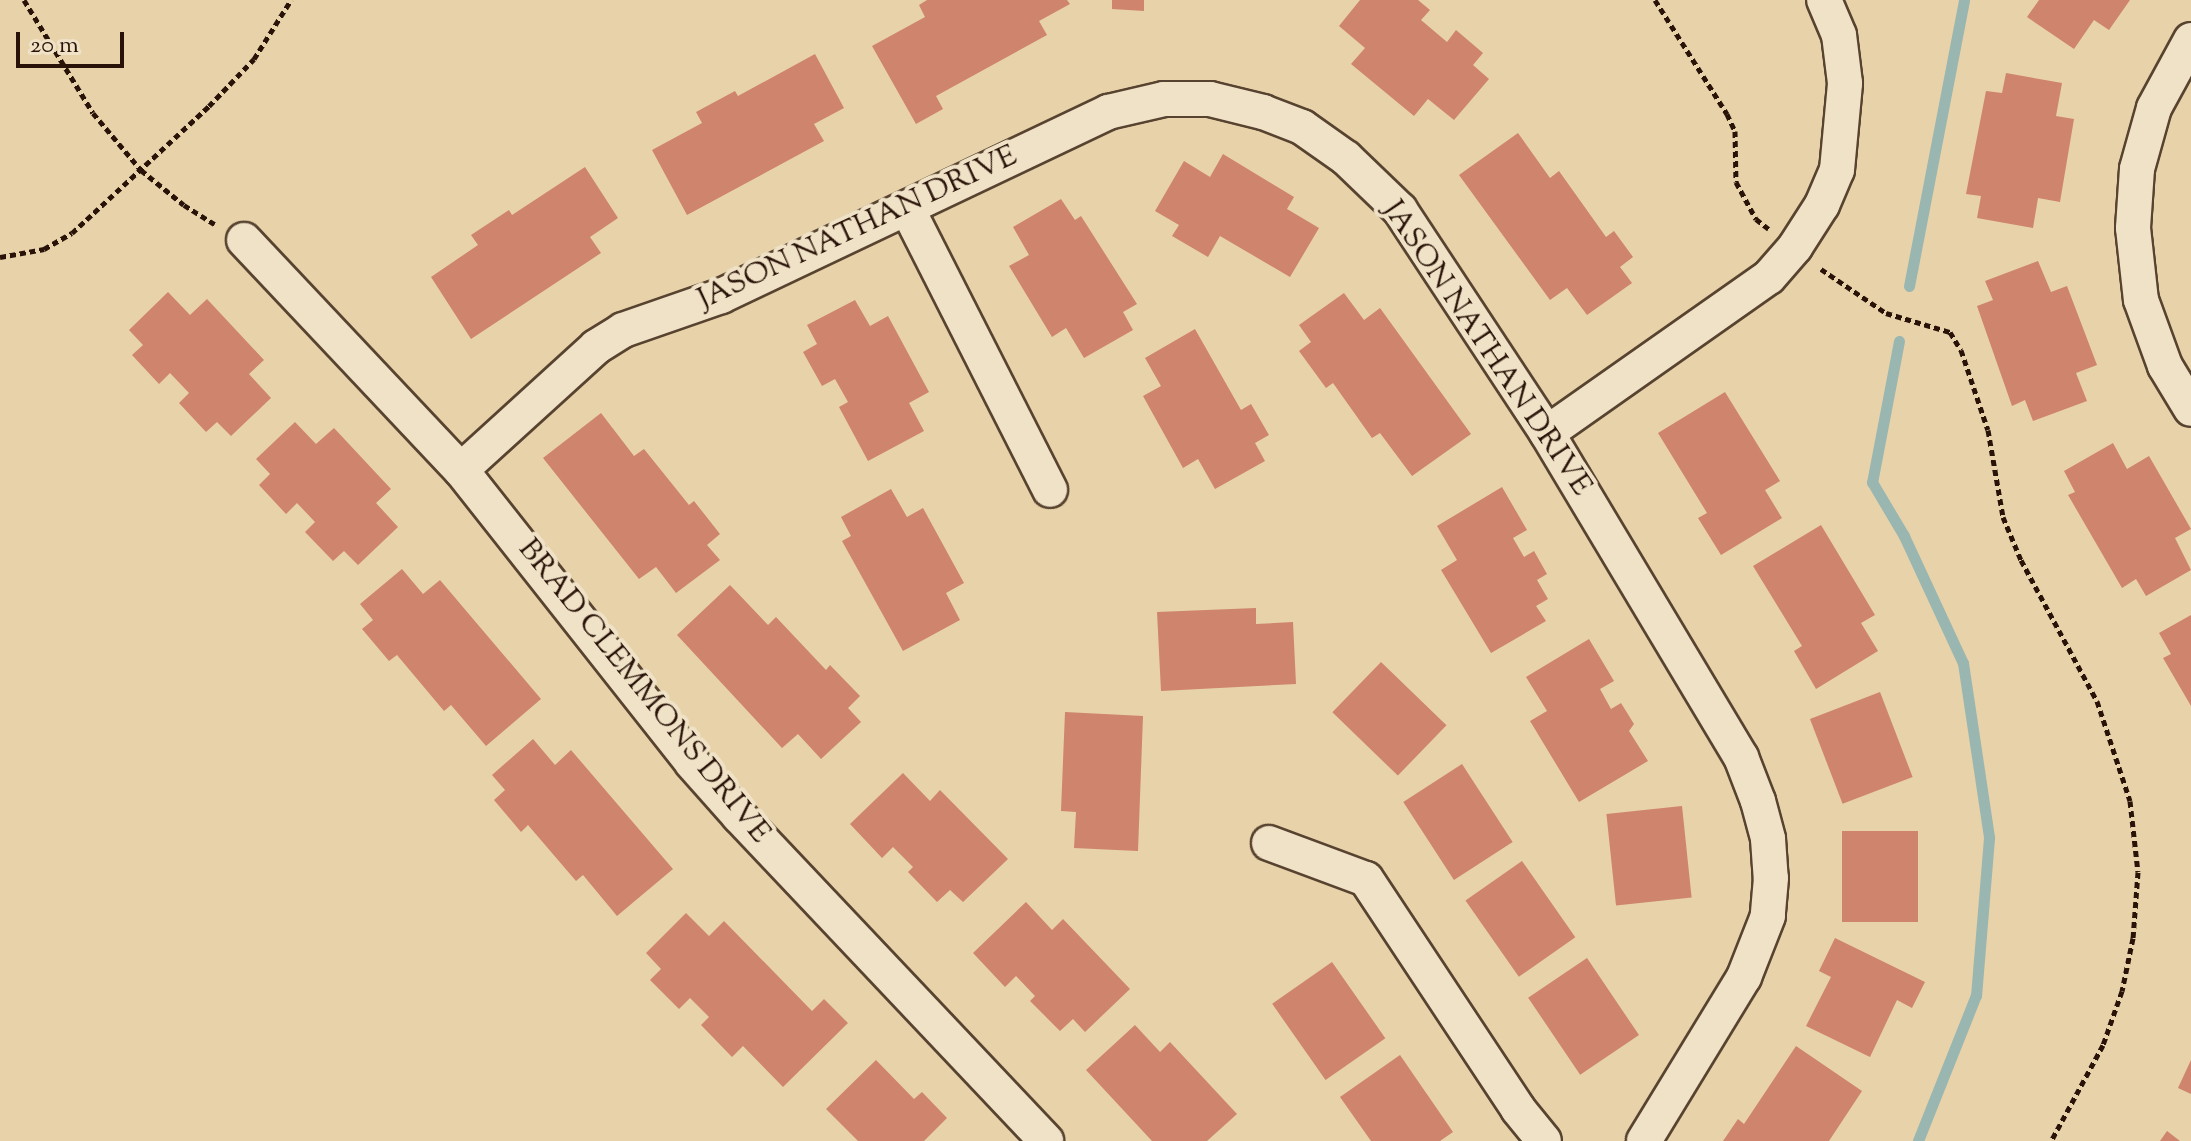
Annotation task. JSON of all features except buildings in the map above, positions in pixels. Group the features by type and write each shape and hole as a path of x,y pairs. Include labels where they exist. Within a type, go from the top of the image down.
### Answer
{"street":[{"path":"1547,433 1769,277 1795,247 1822,205 1832,182 1843,128 1845,83 1839,35 1824,0"},
{"path":"2191,40 2154,108 2137,169 2133,228 2141,300 2165,366 2191,409"},
{"name":"JASON NATHAN DRIVE","path":"461,470 596,347 623,330 721,296 1108,112 1164,99 1210,99 1263,112 1302,127 1346,158 1400,210 1547,433 1741,757 1768,839 1771,878 1768,916 1744,977 1644,1141"},
{"path":"907,208 1050,490"},
{"name":"BRAD CLEMMONS DRIVE","path":"244,240 461,470 692,763 1046,1141"},
{"path":"1269,843 1366,879 1518,1109 1544,1141"}],"path":[{"path":"24,0 93,113 141,170 184,205 244,240"},
{"path":"0,257 44,249 72,233 254,59 291,0"},
{"path":"1655,0 1735,131 1736,182 1756,219 1795,247 1835,282 1886,313 1950,332 1961,350 1988,430 2003,517 2021,560 2097,701 2123,775 2136,835 2138,872 2125,977 2103,1045 2051,1141"}],"waterway":[{"path":"1909,286 1964,0"},
{"path":"1899,341 1872,482 1904,536 1963,663 1989,838 1976,995 1918,1141"}]}
